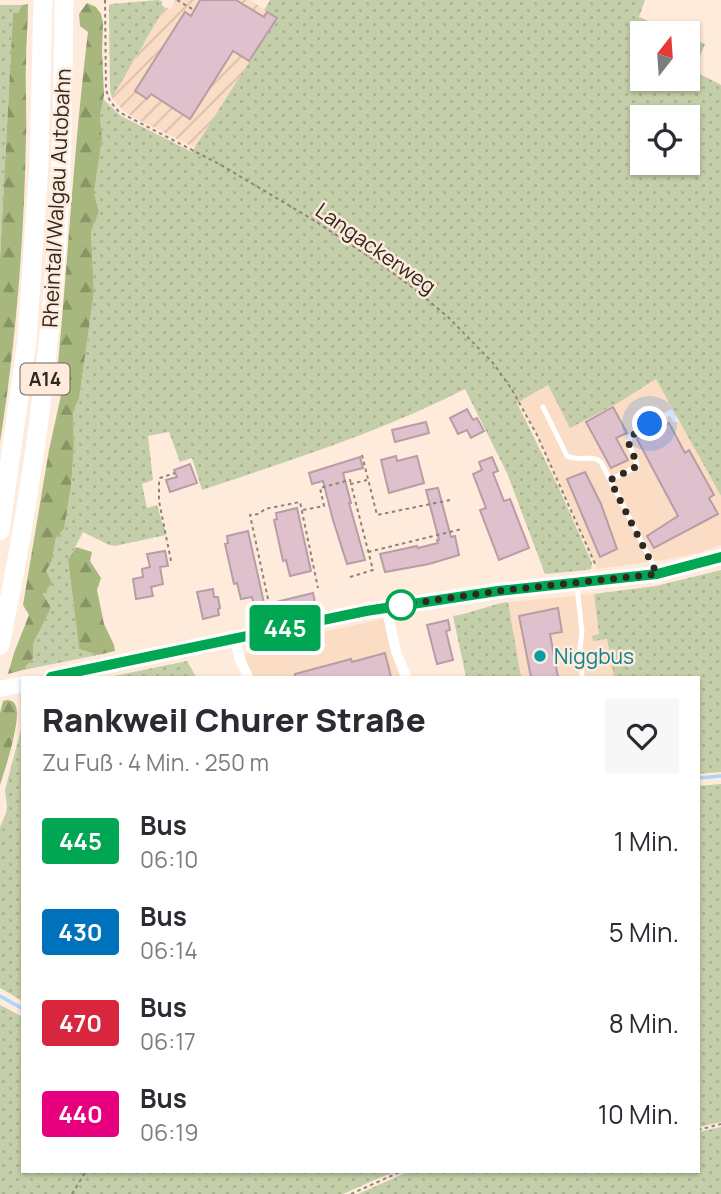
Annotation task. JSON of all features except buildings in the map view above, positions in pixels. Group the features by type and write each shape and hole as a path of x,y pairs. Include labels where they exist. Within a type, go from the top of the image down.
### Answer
{"highway":[{"name":"Rheintal/Walgau Autobahn","path":"0,531 28,328 39,165 43,2"},
{"name":"Rheintal/Walgau Autobahn","path":"0,645 28,497 49,341 61,181 64,2"}],"main road":[{"path":"57,676 386,607 657,574 721,557"},
{"path":"0,689 21,686"}],"street":[{"path":"386,607 396,651 406,676"},
{"path":"235,638 240,660 248,676"}],"lane":[{"path":"543,407 567,456 597,459 601,462 657,574"},
{"path":"610,480 637,464 629,444 630,437 671,412 675,419"},
{"path":"576,583 583,632 580,647 582,676"}],"path":[{"name":"Langackerweg","path":"105,0 106,90 110,101 119,112 221,165 315,221 406,282 457,327 501,372 519,402 537,435 601,580"},
{"path":"177,0 194,10"},
{"path":"362,455 377,515 450,500"},
{"path":"171,561 159,501 159,480 175,473"},
{"path":"302,510 324,506 320,488 350,480 362,540 373,570 350,577"},
{"path":"351,484 368,480"},
{"path":"268,599 250,515 259,514 265,509 300,502 317,588"},
{"path":"368,552 462,529"},
{"path":"397,545 398,550"},
{"path":"700,1129 721,1124"},
{"path":"72,1194 85,1173"},
{"path":"351,1194 398,1173"}],"shaded area":[{"path":"175,0 250,0 277,18 195,148 133,117 112,98 165,7 171,10"},
{"path":"656,379 721,496 721,545 663,560 597,569 537,435 519,402 548,385 570,427 618,403"},
{"path":"594,594 599,634 593,640 607,639 614,676 521,676 508,602"},
{"path":"388,618 406,676 252,676 245,661 247,652 252,647"}],"green space":[{"path":"270,0 645,0 639,17 649,21 630,21 630,91 700,91 700,74 721,85 721,496 656,379 570,428 548,385 517,403 592,563 591,569 586,570 545,574 507,473 465,389 368,432 202,490 192,458 180,462 169,432 148,436 153,480 142,484 147,508 157,505 166,535 115,546 83,532 68,561 79,649 98,655 23,670 33,658 33,644 51,608 43,594 46,571 52,561 56,538 64,529 71,487 73,411 79,399 94,292 91,230 99,212 94,193 102,139 100,115 103,99 121,116 192,152 277,18 264,10"},
{"path":"162,1 162,6 165,7 112,98 109,6"},
{"path":"87,3 96,7 103,23 104,95 100,115 102,139 94,193 99,212 91,231 94,292 79,399 73,411 71,487 64,529 56,538 52,561 46,571 52,583 43,594 51,608 33,644 33,658 23,670 8,674 29,615 23,605 49,450 65,377 57,374 88,32 80,26 79,14"},
{"path":"28,4 21,253 11,367 0,442 0,259 13,13 18,13 22,5"},
{"path":"0,5 22,5 18,13 13,13 0,259"},
{"path":"700,42 705,44 700,56"},
{"path":"76,547 92,552 90,561 101,578 97,590 104,624 115,651 98,655 79,649 68,560"},
{"path":"721,570 721,772 700,774 700,676 614,676 607,639 593,641 592,636 599,634 594,594 656,586"},
{"path":"508,602 521,676 466,676 453,616"},
{"path":"187,661 195,676 114,676"},
{"path":"8,700 16,705 17,713 12,745 0,785 0,713 3,701"},
{"path":"21,730 21,1000 0,988 0,827 7,806 5,790"},
{"path":"721,784 721,1122 700,1127 700,786"},
{"path":"0,1005 21,1016 21,1173 390,1173 343,1194 0,1194"},
{"path":"721,1127 721,1194 358,1194 405,1173 700,1173 700,1132"}],"waterway":[{"path":"700,778 721,776"},
{"path":"0,996 21,1008"}],"bus line":[{"name":"445","path":"56,676 366,611 498,591 657,574 721,557"}],"place":[{"name":"Niggbus","path":"540,656"}],"route":[{"path":"401,605 498,591 657,574 610,480 637,464 629,440 650,424"}]}
